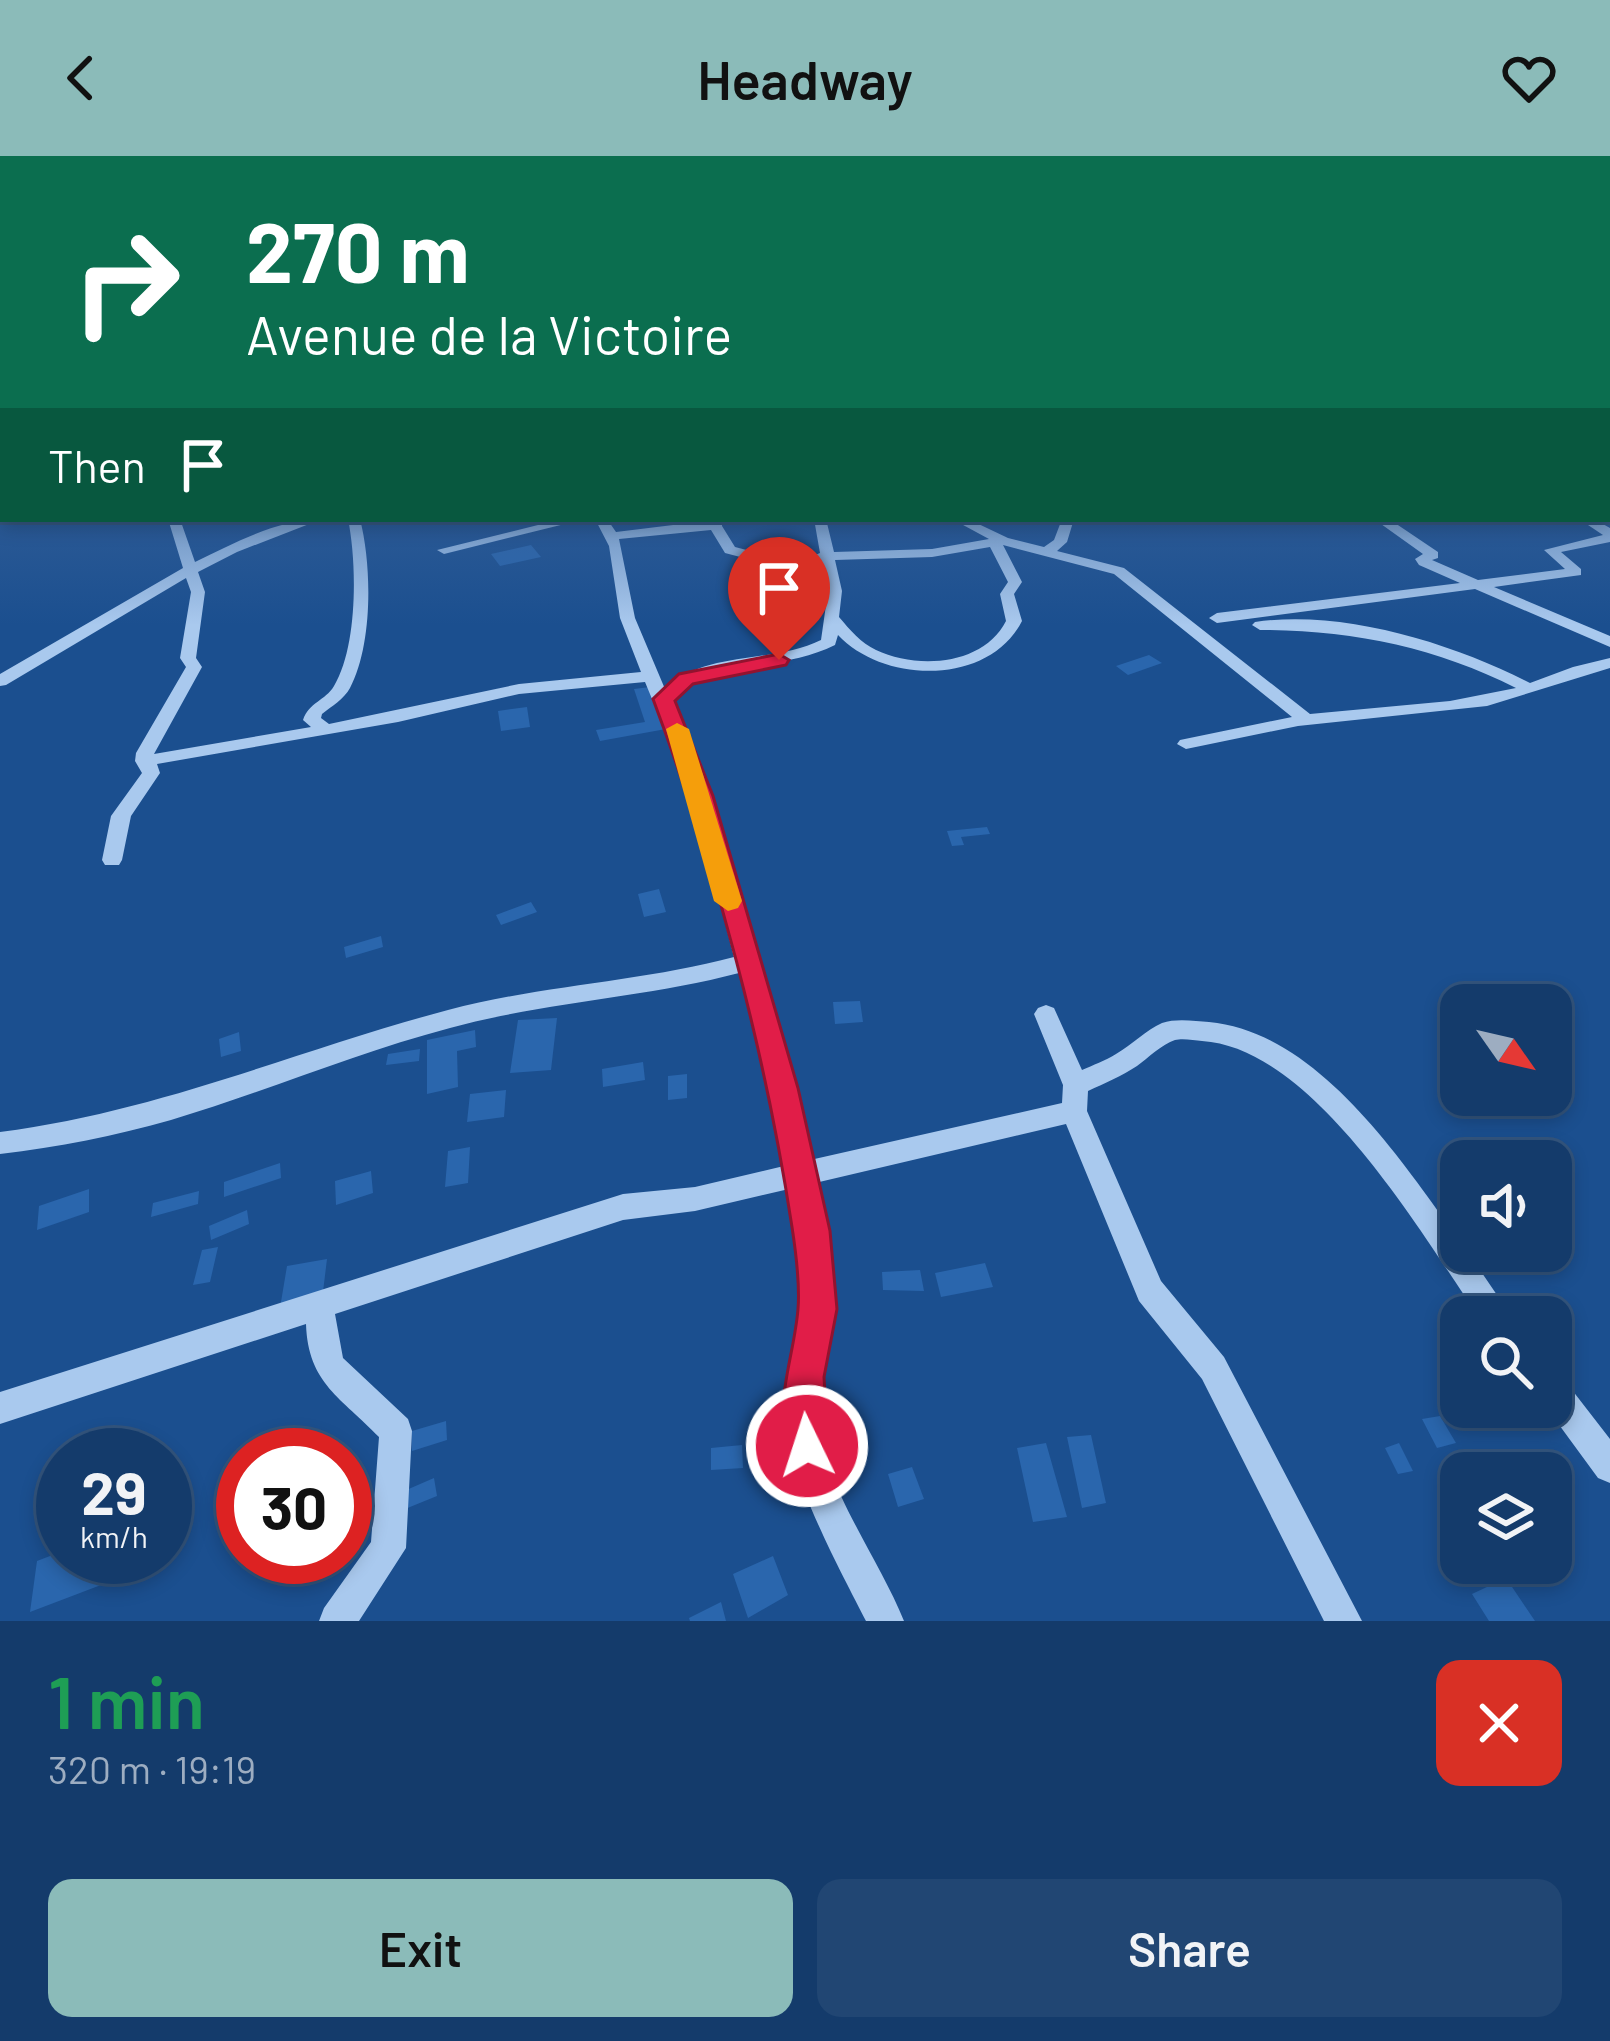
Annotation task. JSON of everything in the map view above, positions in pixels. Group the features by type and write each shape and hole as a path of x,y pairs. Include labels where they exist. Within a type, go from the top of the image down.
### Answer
{"street":[{"path":"144,761 194,667 188,658 198,592 175,522"},
{"path":"0,681 188,570 270,532 305,522"},
{"path":"322,727 312,720 314,712 340,692 356,638 357,566 363,546 355,522"},
{"path":"444,550 566,522"},
{"path":"603,522 614,536 630,628 701,796 782,1088 811,1231 817,1309 804,1377 807,1446 828,1508 886,1621"},
{"path":"614,536 716,522 730,550 774,566 797,568 826,556 932,553 999,542"},
{"path":"144,761 398,717 520,689 658,688 824,646 835,591 820,522"},
{"path":"963,522 999,542 1119,571 1177,612 1308,721"},
{"path":"1044,554 1060,542 1067,522"},
{"path":"1384,522 1433,555 1424,562 1610,641"},
{"path":"1217,617 1578,571 1551,550 1610,536"},
{"path":"832,618 854,644 899,663 926,666 977,656 1004,640 1014,621 1006,594 1015,582 999,542"},
{"path":"1177,612 1382,635 1476,662 1528,688"},
{"path":"1186,744 1308,721 1488,701 1564,672 1610,663"},
{"path":"112,860 121,816 148,783 151,773 144,761"},
{"path":"0,1143 122,1122 452,1018 663,983 744,963"},
{"path":"1046,1015 1150,1291 1213,1368 1344,1621"},
{"path":"0,1408 623,1207 695,1199 1075,1098 1168,1031 1223,1034 1276,1055 1376,1153 1482,1296"},
{"path":"320,1308 320,1350 338,1382 397,1431 388,1548 337,1621"},
{"path":"1572,1416 1610,1466"}],"building":[{"path":"531,545 541,557 500,566 491,554"},
{"path":"1149,655 1162,663 1128,675 1116,666"},
{"path":"650,687 666,729 600,741 596,730 645,722 634,689"},
{"path":"527,707 530,727 501,731 498,711"},
{"path":"987,827 990,834 961,837 964,845 952,846 947,831"},
{"path":"659,889 666,912 644,917 638,894"},
{"path":"531,902 537,912 501,925 496,915"},
{"path":"381,936 383,947 346,958 344,947"},
{"path":"860,1001 863,1022 835,1024 833,1002"},
{"path":"557,1018 551,1070 510,1073 518,1020"},
{"path":"475,1030 476,1047 457,1051 458,1087 427,1094 427,1040"},
{"path":"239,1032 241,1051 221,1057 219,1039"},
{"path":"420,1049 419,1061 386,1065 388,1054"},
{"path":"643,1062 645,1080 603,1087 602,1069"},
{"path":"687,1074 687,1098 668,1100 668,1076"},
{"path":"506,1090 504,1117 467,1122 470,1094"},
{"path":"470,1147 468,1183 445,1187 448,1151"},
{"path":"280,1163 281,1178 224,1197 224,1182"},
{"path":"371,1171 373,1193 336,1205 335,1181"},
{"path":"89,1189 89,1212 37,1230 39,1206"},
{"path":"199,1191 198,1204 151,1217 153,1203"},
{"path":"247,1210 249,1224 211,1240 209,1226"},
{"path":"218,1247 210,1282 193,1285 202,1250"},
{"path":"327,1259 322,1300 280,1308 287,1266"},
{"path":"985,1263 993,1287 941,1297 935,1273"},
{"path":"920,1270 924,1291 883,1290 882,1272"},
{"path":"1440,1416 1440,1428 1447,1428 1456,1443 1437,1448 1422,1419"},
{"path":"446,1421 447,1440 412,1451 412,1431"},
{"path":"1091,1435 1106,1503 1082,1508 1067,1437"},
{"path":"1046,1443 1067,1517 1033,1522 1017,1448"},
{"path":"1399,1443 1413,1471 1398,1474 1385,1448"},
{"path":"742,1445 743,1468 711,1470 711,1448"},
{"path":"912,1467 924,1499 898,1507 888,1474"},
{"path":"434,1478 437,1496 405,1509 404,1491"},
{"path":"773,1556 788,1595 748,1618 733,1574"},
{"path":"36,1568 36,1584 101,1584 101,1585 30,1612"},
{"path":"1493,1584 1510,1584 1535,1621 1489,1621 1472,1594"},
{"path":"721,1602 726,1621 690,1621 689,1618"}],"slow traffic":[{"path":"677,729 701,796 728,901"}],"route":[{"path":"779,660 686,679 664,699 701,796 782,1088 811,1231 817,1309 801,1409 807,1446"}]}
